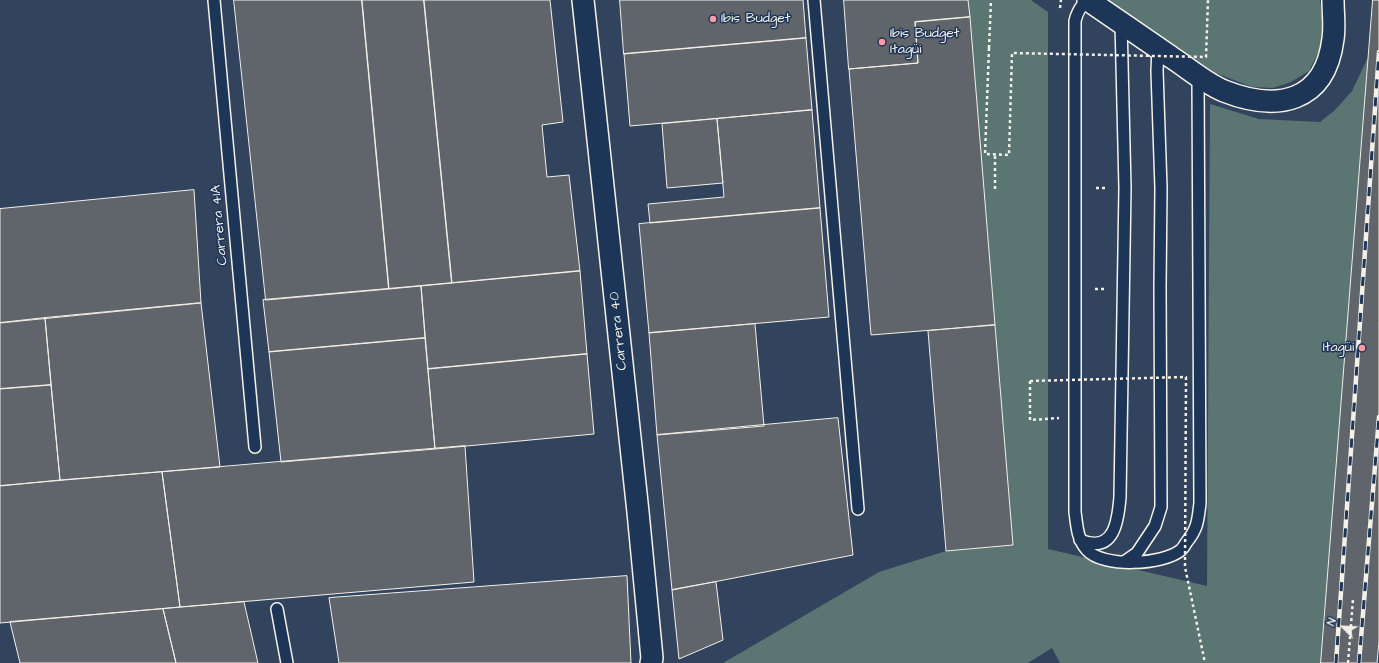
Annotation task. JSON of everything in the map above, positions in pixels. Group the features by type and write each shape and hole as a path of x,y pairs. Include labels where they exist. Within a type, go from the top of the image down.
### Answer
{"street":[{"name":"Carrera 40","path":"583,0 638,512 652,658 651,663"},
{"path":"1088,0 1198,76 1223,91 1247,98 1281,102 1293,99 1308,90 1319,78 1327,63 1333,39 1333,0"}],"lane":[{"name":"Carrera 41A","path":"214,0 255,447"},
{"path":"814,0 858,509"},
{"path":"1088,0 1080,7 1077,13 1076,21 1075,512 1080,540 1088,551 1098,557 1112,561 1155,561 1169,557 1181,550 1192,535 1197,524 1200,502 1198,76"},
{"path":"1080,540 1094,544 1099,543 1113,533 1118,514 1120,497 1125,188 1121,22"},
{"path":"1124,562 1136,553 1155,526 1161,507 1161,188 1157,71 1158,48"},
{"path":"277,609 287,663"}],"path":[{"path":"991,0 985,154 1009,155 1012,53 1206,57 1208,0"},
{"path":"995,154 995,189"},
{"path":"1096,188 1111,188"},
{"path":"1095,289 1112,288"},
{"path":"1075,417 1030,420 1030,381 1186,377 1185,566 1205,663"},
{"path":"1348,663 1353,599"}],"green space":[{"path":"968,0 1031,0 1048,12 1048,549 1207,586 1210,104 1259,119 1320,122 1335,110 1352,91 1369,55 1321,663 1060,663 1052,648 1028,663 723,663 879,572 946,551 1013,545"},
{"path":"1106,0 1320,0 1323,22 1320,49 1309,71 1291,82 1273,88 1252,87 1216,73 1158,36"}],"building":[{"path":"234,0 362,0 389,289 266,300"},
{"path":"362,0 424,0 452,283 389,289"},
{"path":"424,0 550,0 563,122 542,125 547,177 569,175 580,271 452,283"},
{"name":"Ibis Budget","path":"620,0 803,0 806,38 624,54"},
{"name":"Ibis Budget Itagüi","path":"844,0 968,0 970,17 915,22 918,63 849,69"},
{"name":"Itagüí","path":"1373,0 1379,0 1379,641 1377,663 1321,663"},
{"path":"970,17 995,325 871,335 849,69 918,63 915,22"},
{"path":"806,38 812,110 630,126 624,54"},
{"path":"812,110 820,208 650,223 648,204 724,197 717,119"},
{"path":"717,119 723,183 667,188 662,124"},
{"path":"194,190 201,303 0,323 0,209"},
{"path":"820,208 829,317 649,333 639,224"},
{"path":"580,271 587,354 428,369 421,286"},
{"path":"421,286 425,338 269,352 263,300"},
{"path":"201,303 220,467 60,480 45,318"},
{"path":"45,318 51,385 0,389 0,323"},
{"path":"755,324 764,426 657,435 649,333"},
{"path":"995,325 1013,545 946,551 928,331"},
{"path":"425,338 435,449 281,462 269,352"},
{"path":"587,354 594,434 435,449 428,369"},
{"path":"51,385 60,480 0,486 0,389"},
{"path":"838,418 853,555 672,590 657,435"},
{"path":"465,446 474,582 180,607 162,472"},
{"path":"162,472 180,607 0,623 0,486"},
{"path":"627,576 631,663 339,663 329,598"},
{"path":"716,582 723,640 679,659 672,590"},
{"path":"244,602 258,663 176,663 163,609"},
{"path":"163,609 176,663 20,663 10,622"}],"railway":[{"path":"1336,663 1379,52"},
{"path":"1359,663 1379,417"}],"place":[{"name":"Ibis Budget","path":"713,19"},
{"name":"Ibis Budget Itagüi","path":"882,42"},
{"name":"Itagüí","path":"1362,348"}]}
